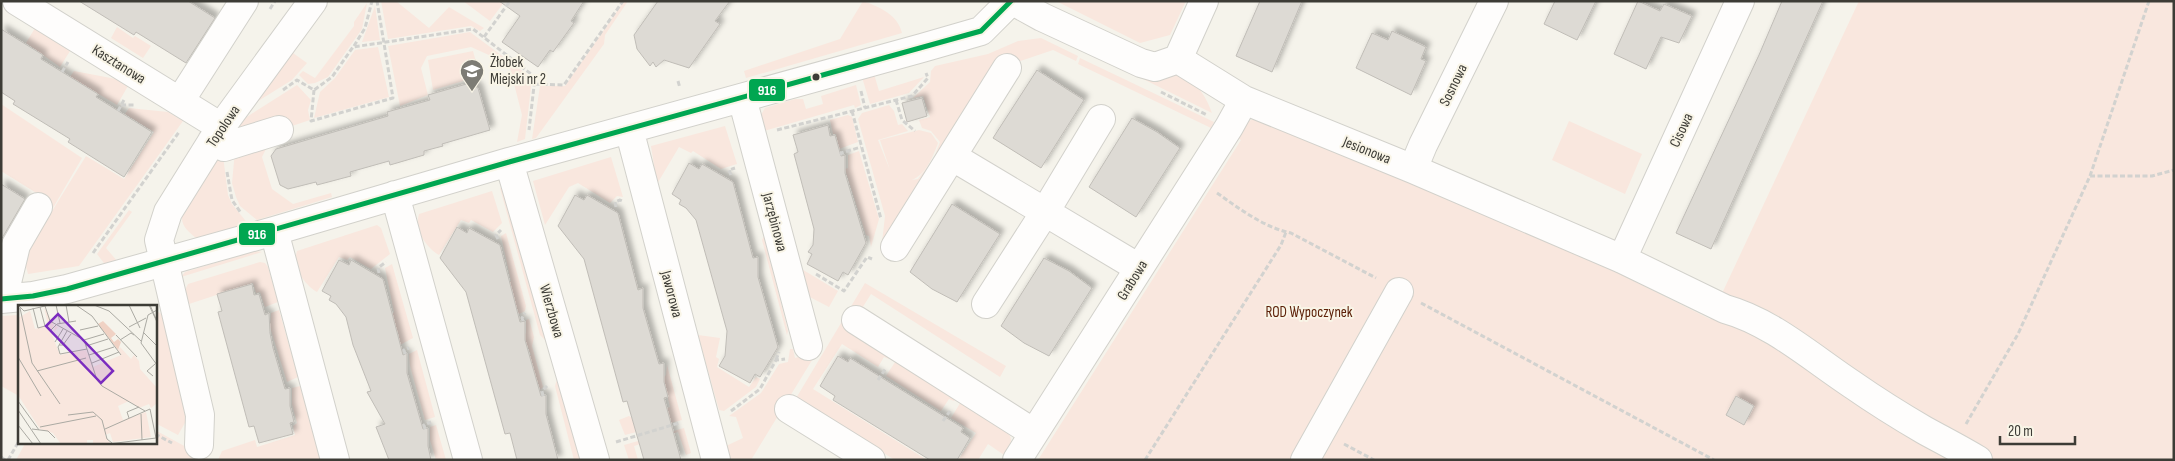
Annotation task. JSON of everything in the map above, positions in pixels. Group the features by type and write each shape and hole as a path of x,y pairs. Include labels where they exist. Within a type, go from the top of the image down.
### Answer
{"street":[{"name":"Kasztanowa","path":"17,1 180,102 219,138"},
{"path":"180,102 244,1"},
{"name":"Topolowa","path":"199,444 200,415 159,240 168,212 313,1"},
{"path":"38,207 16,245 2,299 33,296 67,289 274,231 508,162 981,31 1012,1 1141,63 1155,67 1178,59 1204,1"},
{"name":"Sosnowa","path":"1413,169 1494,1"},
{"name":"Cisowa","path":"1622,259 1740,1"},
{"name":"Jesionowa","path":"1178,59 1244,100 1413,169 1622,259 1725,309 1742,314 1778,333 1861,391 1925,431 1954,444 1978,460"},
{"path":"884,242 953,157 1007,68"},
{"name":"Jarzębinowa","path":"742,98 797,349"},
{"name":"Grabowa","path":"1017,460 1229,127 1244,100"},
{"path":"986,304 1045,212 1101,119"},
{"name":"Jaworowa","path":"629,129 696,423 716,460"},
{"path":"219,138 279,130"},
{"path":"953,157 1139,268"},
{"name":"Wierzbowa","path":"508,162 593,455"},
{"path":"395,196 468,460"},
{"path":"274,231 335,460"},
{"path":"1304,460 1398,292"},
{"path":"856,320 1034,433"},
{"path":"789,409 871,460"}],"path":[{"path":"372,1 365,28 353,47 332,77 314,90 311,121 393,98 377,1"},
{"path":"484,37 510,1"},
{"path":"535,84 564,84 623,1"},
{"path":"1954,444 2018,334 2090,176 2149,1"},
{"path":"353,47 472,29 535,78 529,132"},
{"path":"297,80 314,90"},
{"path":"860,87 864,108"},
{"path":"896,100 902,120 915,131"},
{"path":"814,272 844,291 867,257 872,259 884,242 882,219 852,111"},
{"path":"90,258 181,129"},
{"path":"219,138 232,200 241,213 250,220 274,231"},
{"path":"842,156 841,153 862,146"},
{"path":"2090,176 2152,176 2174,170"},
{"path":"1196,179 1254,219 1286,232 1714,460"},
{"path":"1146,460 1281,245 1286,232"},
{"path":"379,273 378,268 392,257"},
{"path":"776,360 786,358 797,349"},
{"path":"593,455 726,414 760,389 779,352"},
{"path":"1321,432 1374,460"},
{"path":"1,457 7,460 18,442"}],"green space":[{"path":"381,1 396,1 429,28 449,7 484,28 480,31 471,26 388,39"},
{"path":"463,1 505,1 490,21"},
{"path":"624,1 628,1 605,35 604,44 536,138 532,139 540,86 565,86"},
{"path":"863,1 887,12 897,21 902,33 746,78 744,71 840,39"},
{"path":"1056,1 1186,1 1170,35 1140,43"},
{"name":"ROD Wypoczynek","path":"1859,1 2174,1 2174,460 1038,460 1241,140 1234,135 1243,123 1257,118 1540,234 1710,319"},
{"path":"367,3 362,29 328,77 308,84 299,75 303,71 315,78 354,26 354,22"},
{"path":"375,6 380,40 362,42"},
{"path":"117,27 133,38 135,36 151,46 143,58 111,38"},
{"path":"35,28 70,51 60,67 26,43"},
{"path":"470,32 532,78 525,139 517,142 522,115 509,64 471,47 427,56 421,68 428,95 400,106 388,46"},
{"path":"1041,38 1078,56 1076,61 1053,50 994,70 881,251 885,216 858,119 862,113 889,105 894,111 898,125 902,124 908,131 878,140 890,170 880,140 919,130 931,133 938,143 925,169 912,180 918,179 934,158 940,142 931,131 922,128 919,120 930,117 923,96 913,98 930,82 931,71 935,66 988,54 1018,41"},
{"path":"378,47 389,97 314,118 320,92 335,78 355,50"},
{"path":"473,51 480,76 433,90 428,60"},
{"path":"293,53 307,63 292,80 255,103"},
{"path":"1080,58 1214,122 1211,128 1078,64"},
{"path":"74,71 116,79 128,86 117,105 70,77"},
{"path":"874,74 879,91 924,77 909,93 870,104 862,77"},
{"path":"1176,75 1189,80 1199,89 1212,113 1141,78 1156,79"},
{"path":"297,85 311,100 308,110 310,120 292,126 282,135 235,130 242,120"},
{"path":"856,85 861,105 855,108 854,105 764,131 761,115 765,108 795,99 803,99 806,109 823,104 821,96"},
{"path":"1,104 82,158 50,213 38,194 1,171"},
{"path":"129,108 168,112 183,121 79,266 28,274 25,263 30,247 86,156 124,179 154,132 125,114"},
{"path":"848,115 852,117 858,142 839,149 836,134 833,134 830,120"},
{"path":"1569,121 1642,154 1625,194 1552,160"},
{"path":"725,126 737,164 721,169 693,151 691,153 679,147 657,184 651,146"},
{"path":"269,143 262,157 272,189 293,204 331,193 332,197 257,220 240,206 232,183 235,151"},
{"path":"859,151 879,219 871,247 869,236 866,235 845,169 848,168 848,155"},
{"path":"223,156 228,195 232,204 249,225 196,238 184,226 182,220 183,210 205,173 214,161"},
{"path":"611,157 623,197 617,196 610,203 578,183 569,187 545,225 533,181"},
{"path":"508,187 556,355 551,357 545,340 540,335 500,188"},
{"path":"492,191 502,223 493,232 471,220 469,223 461,220 439,255 422,238 418,226 419,214"},
{"path":"129,210 132,212 106,248 118,262 107,267 97,254"},
{"path":"377,225 381,228 390,254 371,269 350,257 347,260 339,257 317,292 304,280 296,263 297,251"},
{"path":"506,233 526,306 525,311 519,314 507,283 511,281 501,236"},
{"path":"764,236 788,331 787,335 762,240"},
{"path":"255,251 262,252 181,277 185,272"},
{"path":"260,262 265,263 268,267 278,302 265,307 260,292 256,293 253,283 189,304 185,290 188,284"},
{"path":"392,264 413,338 400,345 398,332 394,331 390,316 394,312 385,268"},
{"path":"800,268 838,291 829,307 804,294"},
{"path":"865,283 1006,366 1000,377 871,294 849,329 891,355 889,359 884,357 878,367 842,344 813,389 927,460 895,460 795,400"},
{"path":"279,310 298,377 287,382 270,327 271,313"},
{"path":"156,311 163,315 190,414 178,435 156,424"},
{"path":"18,315 18,395 1,386 1,316"},
{"path":"529,319 534,337 532,346 543,387 540,390 528,356 531,355 523,335 526,333 526,320"},
{"path":"698,335 720,338 716,357 719,359 717,367 749,387 756,377 760,379 756,387 724,411 719,410"},
{"path":"790,349 793,349 795,358 817,352 751,460 731,460 726,446 743,438 736,417 729,416 761,393 779,364 788,362"},
{"path":"417,350 435,417 425,420 410,366 409,354"},
{"path":"897,359 957,397 954,401 949,399 941,411 886,376"},
{"path":"557,363 585,460 574,460 555,386 557,379 553,364"},
{"path":"667,365 682,420 625,435 619,420 629,416 634,419 670,407 663,378 666,375"},
{"path":"300,386 321,460 218,460 222,451 255,440 257,447 295,435 293,426 297,423 292,404 292,388"},
{"path":"962,400 1005,429 1011,440 1009,448 1004,455 988,444 978,460 958,460 976,433 951,418"},
{"path":"436,425 446,460 436,460 430,440 430,427"},
{"path":"684,428 691,453 686,455 678,432 634,446 638,460 629,460 624,445"},
{"path":"156,431 210,460 16,460 25,444 156,444"}],"building":[{"path":"79,1 188,1 215,18 186,63 136,32 134,35"},
{"path":"499,1 584,1 571,21 574,23 553,52 550,50 538,67 502,42 520,16"},
{"path":"658,1 730,1 715,21 720,24 689,68 664,60 656,67 653,62 650,66 637,49 634,35"},
{"path":"1260,1 1302,1 1272,72 1236,56"},
{"path":"1555,1 1596,1 1577,40 1544,24"},
{"path":"1638,1 1660,11 1664,4 1692,16 1679,43 1661,37 1646,69 1614,54"},
{"path":"1782,1 1823,1 1711,249 1676,233 1759,55"},
{"path":"1,29 43,55 41,59 98,94 96,97 152,132 124,177 68,142 70,139 13,104 15,101 1,92"},
{"path":"1392,31 1426,47 1421,59 1426,61 1411,95 1356,68 1372,33 1388,40"},
{"path":"1037,70 1084,100 1041,168 993,138"},
{"path":"470,83 478,88 490,130 442,144 443,146 424,151 424,155 390,165 389,161 350,172 351,176 317,185 316,182 288,189 280,185 271,156 276,149 388,116 387,112 430,100 428,95"},
{"path":"922,98 927,116 907,122 902,103"},
{"path":"1132,118 1180,148 1136,217 1089,187"},
{"path":"828,125 830,136 835,135 841,156 845,155 845,173 866,243 848,275 843,272 838,281 807,264 812,254 808,252 813,245 814,229 794,154 798,152 793,135"},
{"path":"689,163 699,169 702,164 733,182 753,258 758,257 758,277 778,347 760,377 755,374 750,383 719,366 725,356 727,331 696,220 686,208 679,204 681,200 672,194"},
{"path":"1,184 25,199 1,240"},
{"path":"575,195 584,200 587,195 618,213 638,290 643,288 643,308 659,364 664,363 664,382 668,397 664,398 681,460 644,460 627,401 623,402 584,259 558,226"},
{"path":"952,204 1000,234 957,302 932,289 910,272"},
{"path":"457,227 467,233 469,228 500,245 520,322 525,321 525,340 541,396 546,395 546,414 558,460 517,460 510,433 505,434 466,292 440,258"},
{"path":"1044,258 1069,271 1092,288 1049,356 1024,343 1001,326"},
{"path":"339,260 349,265 351,260 383,279 403,355 407,353 407,373 423,429 428,428 428,446 431,460 389,460 376,427 385,424 367,392 371,391 353,345 346,317 336,304 329,300 331,296 322,291"},
{"path":"252,284 254,295 259,294 265,315 269,313 273,348 285,389 290,388 290,406 294,422 290,423 293,434 259,443 254,426 249,427 218,312 222,311 217,294"},
{"path":"838,356 848,362 850,358 963,428 961,432 970,438 957,460 930,460 833,400 835,396 820,386"},
{"path":"1736,396 1754,406 1744,425 1726,415"}],"transit line":[{"name":"916","path":"1,299 33,296 67,289 509,162 981,31 1011,1"}],"place":[{"name":"Żłobek Miejski nr 2","path":"472,92"}]}
